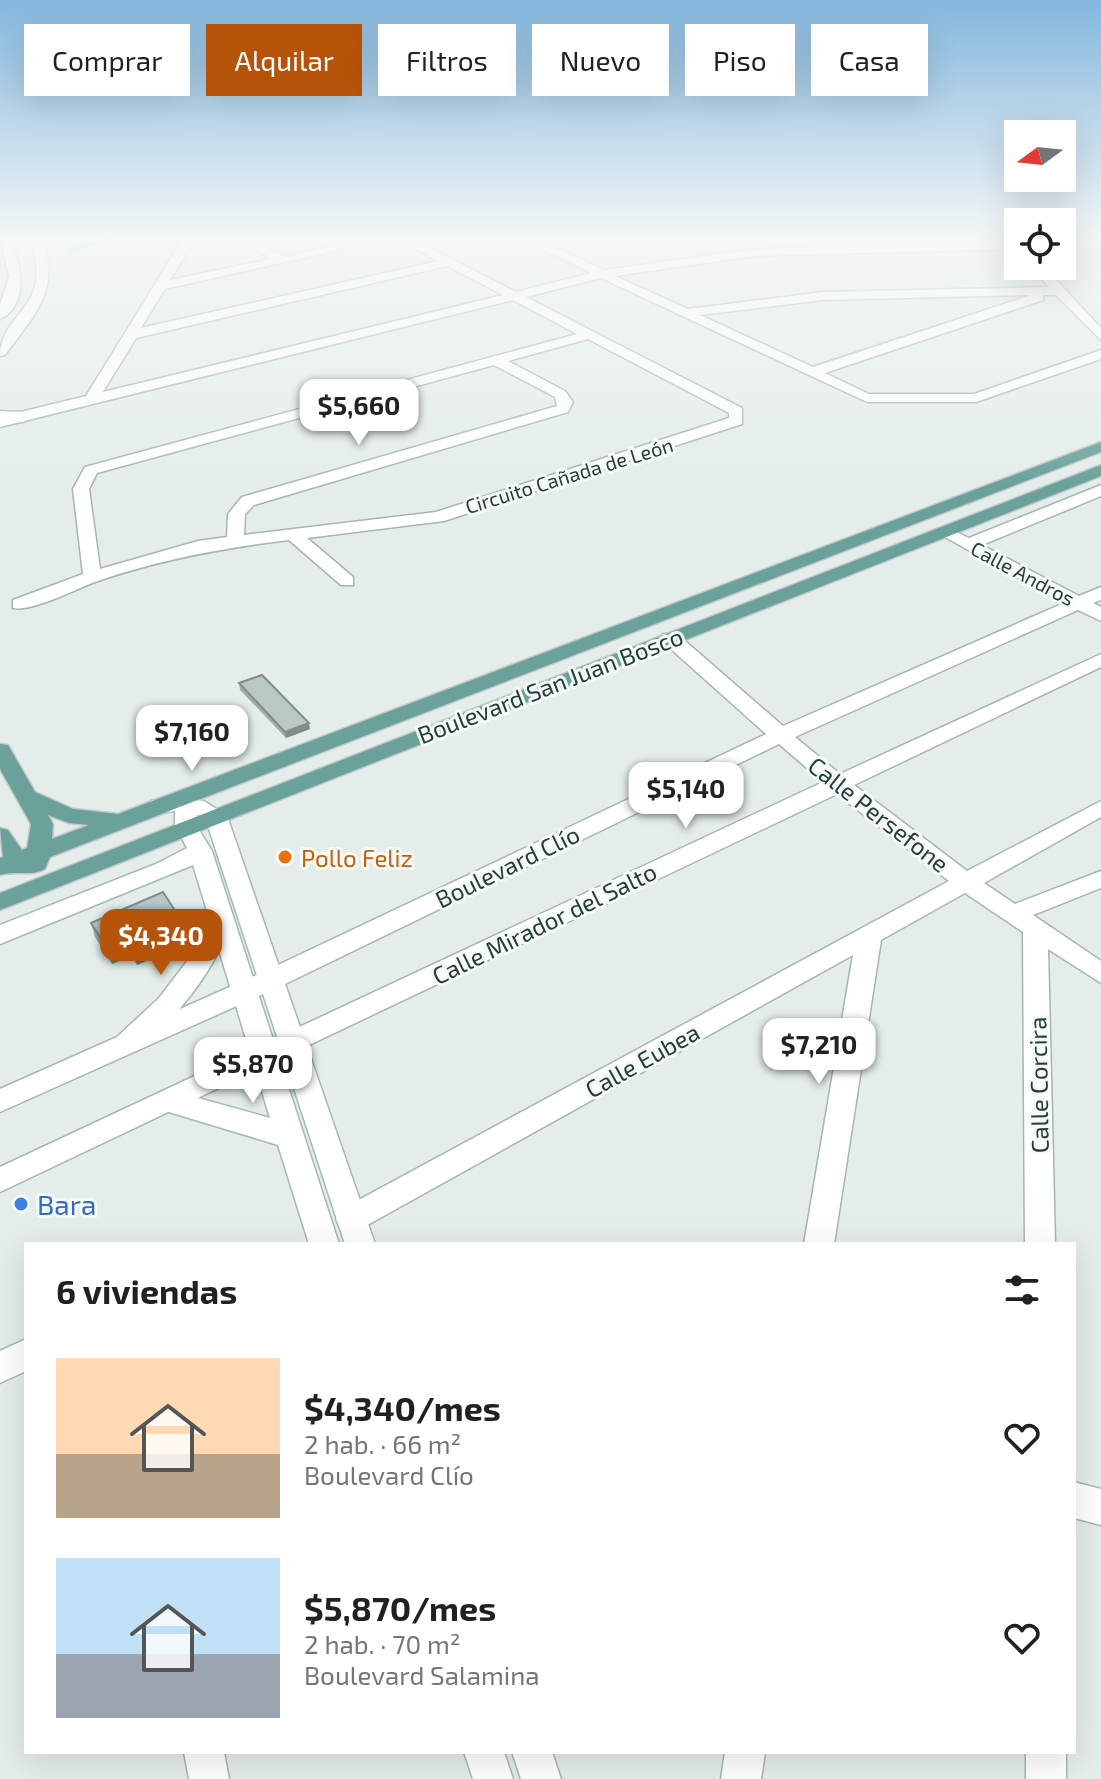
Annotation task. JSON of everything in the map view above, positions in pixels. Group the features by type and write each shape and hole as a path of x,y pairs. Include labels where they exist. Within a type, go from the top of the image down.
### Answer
{"main road":[{"name":"Boulevard San Juan Bosco","path":"23,861 159,806 1101,447"},
{"name":"Boulevard San Juan Bosco","path":"3,901 1101,470"},
{"path":"0,750 42,824 3,901"},
{"path":"222,782 211,802 214,808 224,813"},
{"path":"27,796 69,816 126,819"},
{"path":"0,835 23,861 87,868"}],"street":[{"path":"0,352 21,320"},
{"path":"90,402 139,320"},
{"path":"130,335 195,320"},
{"path":"0,422 418,320"},
{"name":"Circuito Cañada de León","path":"20,604 92,577 172,553 236,541 438,517 737,421 737,411 559,320"},
{"path":"695,320 867,398 955,400 993,393 1101,354"},
{"path":"711,327 735,320"},
{"path":"809,373 976,320"},
{"path":"1084,320 1101,336"},
{"path":"92,577 81,489 91,470 587,335"},
{"path":"236,541 233,519 237,509 256,497 563,409 566,402 560,394 497,361"},
{"path":"0,416 23,417"},
{"path":"968,544 1101,490"},
{"name":"Calle Andros","path":"945,532 1101,615"},
{"path":"293,535 347,581"},
{"name":"Boulevard Clío","path":"0,1101 270,980 779,736 1101,593"},
{"name":"Calle Persefone","path":"670,638 779,736 838,783 966,882 1101,974"},
{"name":"Calle Mirador del Salto","path":"265,1056 1101,660"},
{"path":"222,782 190,804 185,815 186,828 200,851 323,1242"},
{"path":"159,806 190,804 224,813 270,980 355,1231"},
{"name":"Calle Eubea","path":"355,1231 869,936 1101,808"},
{"path":"0,935 164,870 200,851"},
{"path":"1025,920 1101,879"},
{"path":"118,1048 182,991 209,949 220,913"},
{"name":"Calle Corcira","path":"1025,920 1040,1242"},
{"path":"819,1242 869,936"},
{"path":"0,1180 265,1056"},
{"path":"169,1101 246,1121 291,1138"},
{"path":"0,1368 24,1355"},
{"path":"1076,1501 1101,1507"},
{"path":"204,1754 209,1779"},
{"path":"485,1754 493,1779"},
{"path":"533,1754 541,1779"},
{"path":"741,1779 745,1754"},
{"path":"1046,1754 1046,1779"}],"building":[{"path":"262,675 309,723 285,732 239,683"},
{"path":"163,892 187,929 133,951 128,942 108,950 91,923"}],"place":[{"name":"Pollo Feliz","path":"285,857"},
{"name":"Bara","path":"21,1204"}]}
